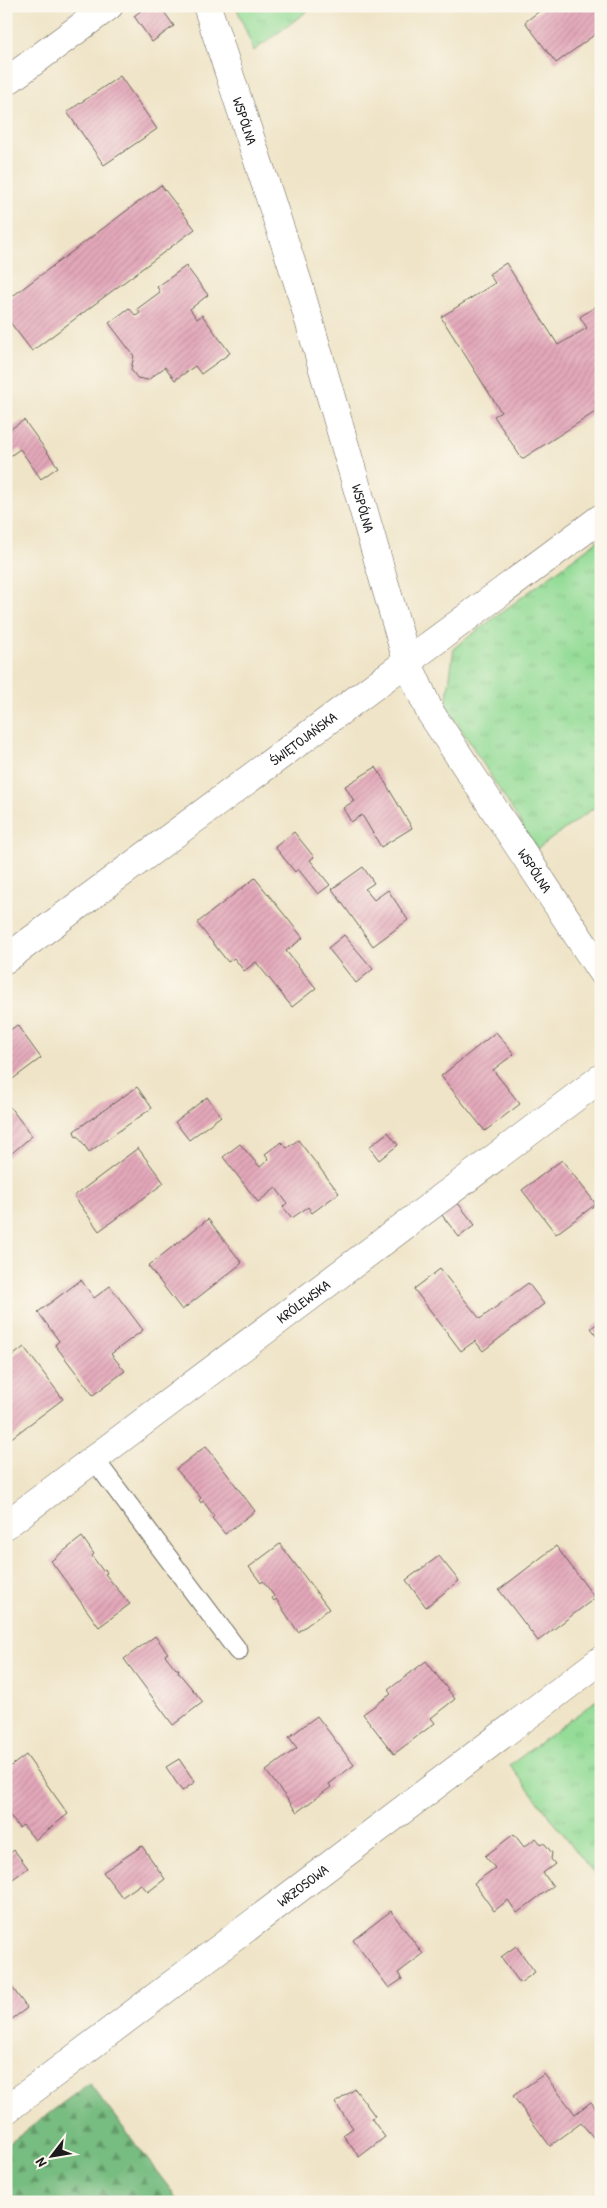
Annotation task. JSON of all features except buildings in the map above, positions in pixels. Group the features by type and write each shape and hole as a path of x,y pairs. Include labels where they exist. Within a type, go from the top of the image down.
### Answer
{"street":[{"path":"6,82 109,6"},
{"name":"WSPÓLNA","path":"206,6 299,286 407,661 430,712 601,971"},
{"name":"ŚWIĘTOJAŃSKA","path":"6,959 601,518"},
{"name":"KRÓLEWSKA","path":"6,1525 601,1078"},
{"name":"WRZOSOWA","path":"6,2110 601,1660"}],"lane":[{"path":"94,1458 238,1651"}],"green space":[{"path":"236,6 314,6 254,51"},
{"path":"601,538 601,803 537,849 446,705 454,648"},
{"path":"601,1697 601,1883 510,1765"},
{"path":"89,2083 180,2202 6,2202 6,2146"}]}
